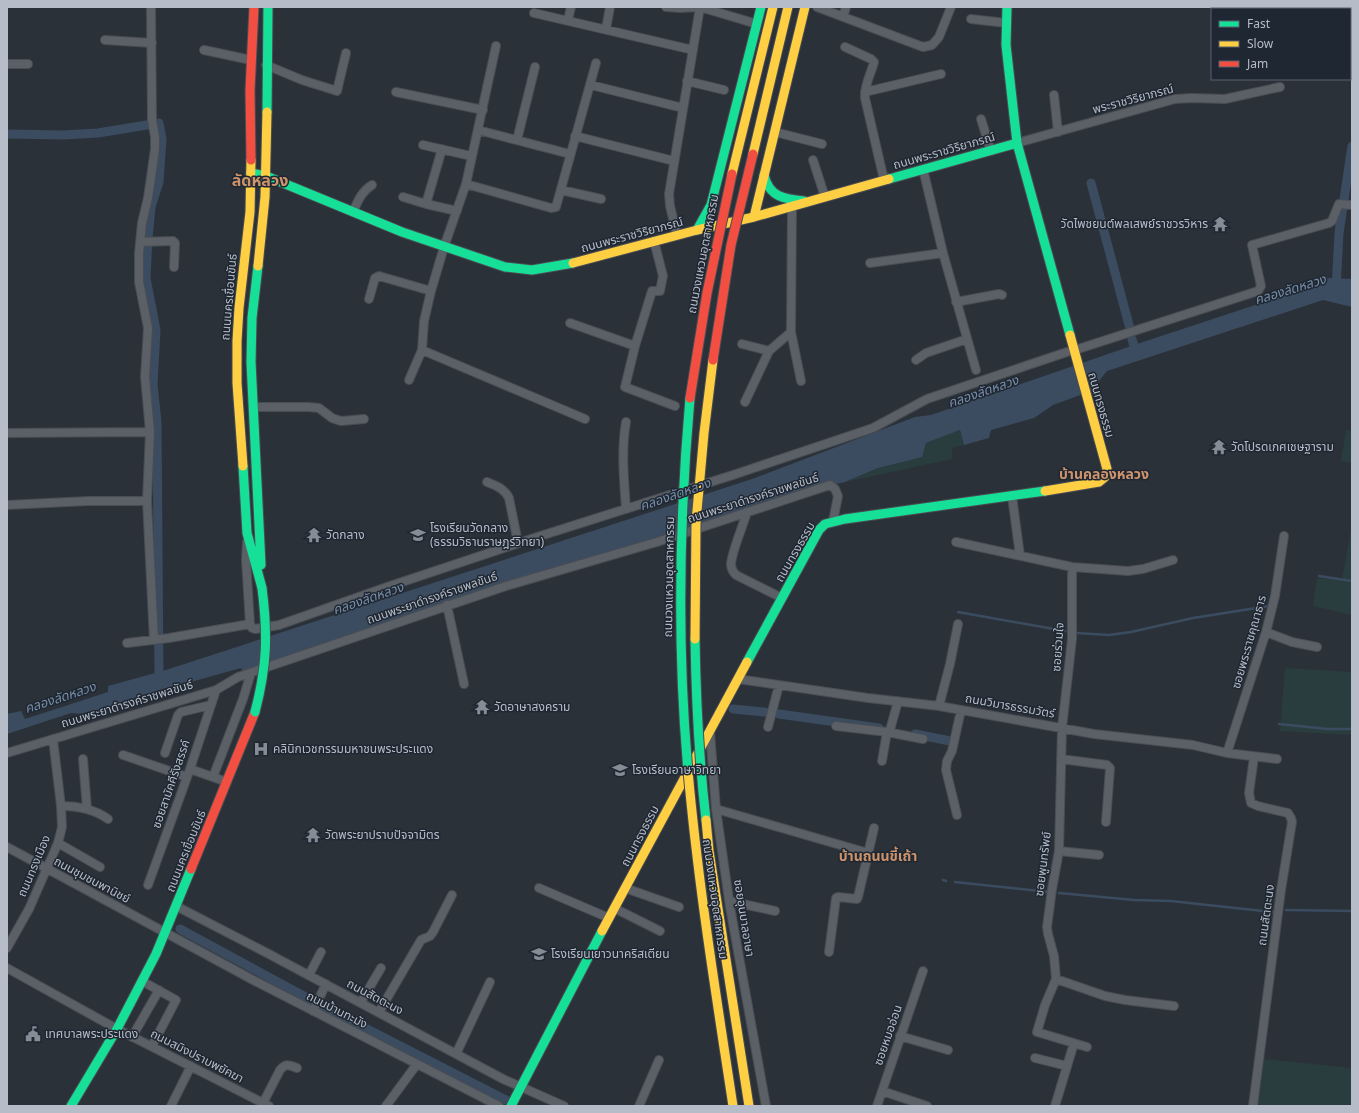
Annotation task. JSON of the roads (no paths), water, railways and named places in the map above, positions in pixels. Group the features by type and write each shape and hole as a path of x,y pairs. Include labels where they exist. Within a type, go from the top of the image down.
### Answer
{"main road":[{"name":"ถนนนครเขื่อนขันธ์","path":"254,7 251,60 250,212 239,308 237,384 247,533 262,588"},
{"name":"ถนนนครเขื่อนขันธ์","path":"71,1106 117,1029 165,933 255,712 264,674 266,654 266,617 262,588 251,355 252,317 264,213 266,176 266,65 268,7"},
{"name":"ถนนวงแหวนอุตสาหกรรม","path":"697,230 710,205 761,7"},
{"name":"ถนนวงแหวนอุตสาหกรรม","path":"733,1106 691,807 680,631 680,555 684,466 690,393 708,283 730,183 774,7"},
{"name":"ถนนวงแหวนอุตสาหกรรม","path":"749,1106 711,866 701,778 696,688 696,522 704,433 714,348 731,245 788,7"},
{"path":"754,216 805,7"},
{"path":"1007,7 1006,45 1017,143"},
{"path":"250,115 266,115"},
{"name":"ถนนพระราชวิริยาภรณ์","path":"251,173 266,176 402,232 444,247 505,267 532,270 574,263 754,216 1017,143"},
{"name":"ถนนทรงธรรม","path":"510,1106 614,908 818,530 825,524 833,521 1012,496 1099,482 1105,477 1107,469 1073,351 1017,143"},
{"path":"722,159 715,192 716,201 721,208 737,212 750,205 756,200 759,194"},
{"path":"764,175 765,183 770,191 779,196 807,202"}],"street":[{"path":"152,7 152,120 155,137 155,149 148,198 142,223 146,242 139,282 148,328 145,377 150,432 148,502 156,640"},
{"path":"568,20 571,7"},
{"path":"606,29 610,7"},
{"path":"666,7 700,7 757,24"},
{"path":"677,235 670,206 669,194 700,7"},
{"path":"817,7 923,47 932,45 939,37 951,7"},
{"path":"843,17 846,7"},
{"path":"534,13 693,50"},
{"path":"971,19 1006,23"},
{"path":"105,40 152,43"},
{"path":"409,380 422,350 424,321 431,291 444,247 466,184 496,46"},
{"path":"845,47 872,59 874,62 865,92 884,180"},
{"path":"204,50 251,60"},
{"path":"266,65 302,80 337,91 346,53"},
{"path":"466,184 555,208 558,204 570,154 591,85 596,62"},
{"path":"7,64 28,64"},
{"path":"517,140 535,67"},
{"path":"865,92 941,74"},
{"path":"687,81 724,90"},
{"path":"591,85 683,108"},
{"name":"พระราชวิริยาภรณ์","path":"1017,143 1175,99 1225,99 1280,87"},
{"path":"396,92 483,110"},
{"path":"1054,96 1058,132"},
{"path":"981,119 991,150"},
{"path":"478,130 570,154"},
{"path":"775,132 822,144"},
{"path":"575,136 674,161"},
{"path":"423,145 472,156"},
{"path":"426,204 442,149"},
{"path":"813,160 825,197"},
{"path":"923,170 943,253 976,370"},
{"path":"353,212 360,195 365,189 372,185"},
{"path":"561,190 601,199"},
{"path":"404,197 457,211"},
{"path":"247,533 246,560 250,624 252,628 255,629 279,625 518,543 873,428 927,399 1258,291 1261,286 1252,245 1329,223 1332,221 1339,204 1348,205"},
{"path":"792,206 791,332 801,381"},
{"path":"146,242 173,241 175,243 174,267"},
{"path":"654,241 663,277 660,292 652,292 624,387 675,406"},
{"path":"870,263 943,253"},
{"path":"369,299 375,278 379,276 431,291"},
{"path":"956,302 999,294 1002,295"},
{"path":"570,324 635,346"},
{"path":"745,402 769,351 791,332"},
{"path":"916,360 926,354 967,339"},
{"path":"742,344 769,351"},
{"path":"422,350 585,419"},
{"path":"253,407 319,408 332,418 342,421 364,419"},
{"path":"626,422 623,441 623,456 626,509"},
{"path":"7,433 150,432"},
{"path":"487,482 503,490 509,498 518,543"},
{"name":"ถนนพระยาดำรงค์ราชพลขันธ์","path":"7,753 216,690 238,677 506,586 657,542 830,485 835,489 838,496 833,521"},
{"path":"1012,496 1020,556"},
{"path":"7,505 88,501 148,502"},
{"path":"747,512 733,556 731,564 732,570 736,575 782,598"},
{"name":"ซอยพระราชคุณาธาร","path":"1227,753 1266,632 1275,596 1284,536"},
{"path":"956,542 1072,567 1128,571 1142,569 1173,560"},
{"name":"ซอยร่วมใจ","path":"1062,728 1072,639 1072,567"},
{"path":"447,606 464,684"},
{"path":"127,643 156,640 250,624"},
{"path":"940,706 958,624"},
{"path":"1266,632 1292,642 1317,647"},
{"path":"213,778 244,699 251,673"},
{"name":"ถนนวิมารธรรมวัตร์","path":"738,679 868,698 940,706 1094,734 1193,745 1227,753 1277,759"},
{"path":"768,727 779,685"},
{"name":"ซอยสามัคคีรังสรรค์","path":"148,885 216,690"},
{"path":"882,761 887,732 890,730 898,701"},
{"path":"165,753 178,715 181,712 211,705"},
{"path":"957,816 946,770 947,761 952,751 960,710"},
{"path":"836,726 887,732 923,739"},
{"name":"ซอยพูนทรัพย์","path":"1062,728 1062,780 1059,851 1052,888 1048,927 1048,934 1054,956 1056,979 1045,1005 1037,1032 1087,1047"},
{"name":"ซอยอุนบาลอาษา","path":"710,732 716,809 729,901 766,1106"},
{"name":"ถนนทรงเมือง","path":"7,948 29,909 58,843 62,828 61,806 53,739"},
{"path":"123,755 227,782"},
{"name":"ถนนสัตตะนง","path":"1253,1106 1281,890 1292,822 1288,813 1258,806 1251,802 1249,793 1254,757"},
{"path":"83,759 87,809"},
{"path":"1061,759 1107,765 1110,768 1106,822"},
{"path":"61,806 82,807 108,819"},
{"path":"716,809 868,852"},
{"path":"829,952 836,898 858,898 874,828"},
{"path":"58,843 100,867"},
{"name":"ถนนชุมชนพานิชย์","path":"7,847 165,933"},
{"path":"1059,851 1100,855"},
{"path":"539,888 609,918"},
{"path":"625,888 679,906"},
{"path":"379,1012 421,940 430,936 433,932 452,896"},
{"path":"729,901 775,911"},
{"name":"ถนนสัตตะนง","path":"176,906 361,1002 503,1079 564,1106"},
{"path":"614,908 660,931"},
{"name":"ถนนบ้านทะมัง","path":"165,933 499,1106"},
{"path":"309,975 321,952"},
{"name":"ถนนสมิงปราบพยัคฆา","path":"7,968 117,1029 264,1105"},
{"path":"361,1002 381,968"},
{"name":"ซอยหมออ่อน","path":"877,1106 923,971"},
{"path":"1056,979 1105,996 1174,1006"},
{"path":"142,980 176,1000 152,1046"},
{"path":"456,1054 490,982"},
{"path":"314,1009 326,984"},
{"path":"132,1036 159,990"},
{"path":"900,1036 948,1050"},
{"path":"1055,1106 1074,1043"},
{"path":"1035,1058 1067,1066"},
{"path":"639,1106 659,1060"},
{"path":"386,1106 417,1064"},
{"path":"264,1105 280,1070 284,1065 297,1068"},
{"path":"170,1106 191,1066"},
{"path":"882,1091 927,1106"}],"water":[{"path":"1327,278 1352,279 1352,307 1323,300 1107,371 1091,391 1053,405 1034,418 991,430 989,438 964,445 960,430 926,443 922,457 878,468 845,482 795,493 243,672 241,668 123,701 88,717 83,714 71,713 7,734 7,714 21,711 25,719 108,692 108,686 166,670 752,479 915,417 931,415 1137,344 1313,286"}],"waterway":[{"path":"7,134 63,135 98,133 159,123 162,139 159,182 151,207 146,278 156,330 153,385 157,422 159,679"},
{"path":"1336,289 1339,233 1352,146"},
{"path":"1091,183 1129,325"},
{"path":"1132,339 1136,353"},
{"path":"1319,576 1352,581"},
{"path":"1076,633 1109,635 1131,632 1193,618 1269,606"},
{"path":"958,612 1065,631"},
{"path":"733,709 765,712"},
{"path":"779,714 879,728"},
{"path":"1279,724 1328,729 1352,729"},
{"path":"915,734 950,741"},
{"path":"955,882 1049,892"},
{"path":"1059,893 1134,900 1171,901 1272,912"},
{"path":"1286,910 1352,911"},
{"path":"180,929 324,1007 506,1100"}],"place":[{"name":"วัดไพชยนต์พลเสพย์ราชวรวิหาร","path":"1220,224"},
{"name":"วัดโปรดเกศเชษฐาราม","path":"1219,447"},
{"name":"วัดกลาง","path":"314,535"},
{"name":"โรงเรียนวัดกลาง (ธรรมวิธานราษฎร์วิทยา)","path":"418,535"},
{"name":"วัดอาษาสงคราม","path":"482,707"},
{"name":"คลินิกเวชกรรมมหาชนพระประแดง","path":"261,749"},
{"name":"โรงเรียนอาษาวิทยา","path":"620,770"},
{"name":"วัดพระยาปราบปัจจามิตร","path":"313,835"},
{"name":"โรงเรียนเยาวนาคริสเตียน","path":"539,954"},
{"name":"เทศบาลพระประแดง","path":"33,1034"}],"district":[{"name":"ลัดหลวง","path":"260,180"},
{"name":"บ้านคลองหลวง","path":"1104,474"},
{"name":"บ้านถนนขี้เถ้า","path":"878,856"}],"water label":[{"name":"คลองลัดหลวง","path":"1290,289"},
{"name":"คลองลัดหลวง","path":"983,391"},
{"name":"คลองลัดหลวง","path":"675,494"},
{"name":"คลองลัดหลวง","path":"368,598"},
{"name":"คลองลัดหลวง","path":"60,697"}]}
